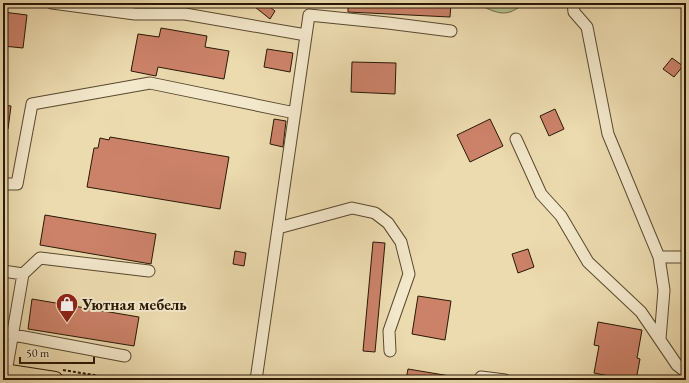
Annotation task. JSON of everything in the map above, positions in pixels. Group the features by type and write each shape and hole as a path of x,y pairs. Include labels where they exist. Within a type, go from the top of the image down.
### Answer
{"highway":[{"path":"5,372 55,380"}],"street":[{"path":"52,3 107,6 135,14 185,14 306,35"},
{"path":"573,3 574,12 587,27 608,134 659,257 664,290 660,339"},
{"path":"256,380 309,15 451,31"},
{"path":"3,184 16,184 32,104 150,83 295,113"},
{"path":"516,140 541,194 561,216 588,262 641,312 677,365 686,372"},
{"path":"278,228 352,208 375,213 388,222 401,242 409,274 389,331 390,352"},
{"path":"659,257 686,258"},
{"path":"5,372 8,334 23,274 40,258 149,271"},
{"path":"3,271 23,274"},
{"path":"8,334 125,356"},
{"path":"481,376 505,380"}],"green space":[{"path":"482,3 525,3 515,10 501,13 484,7"}],"building":[{"path":"250,3 265,3 275,11 270,19"},
{"path":"348,3 451,3 450,17 348,12"},
{"path":"3,12 27,15 23,48 3,46"},
{"path":"161,28 207,36 205,47 229,51 224,79 158,67 156,76 131,71 138,34 159,37"},
{"path":"267,49 293,53 290,72 264,67"},
{"path":"672,58 683,66 674,77 663,69"},
{"path":"352,62 396,63 395,94 351,92"},
{"path":"3,105 11,106 8,129 3,129"},
{"path":"555,109 564,129 549,136 540,116"},
{"path":"274,119 286,121 283,147 270,144"},
{"path":"490,119 503,146 470,162 457,135"},
{"path":"110,137 229,157 220,209 87,187 94,148 98,148 100,138 109,140"},
{"path":"45,215 156,234 151,264 40,245"},
{"path":"373,242 385,243 375,352 363,351"},
{"path":"528,249 534,267 518,273 512,254"},
{"path":"235,251 246,253 244,266 233,264"},
{"path":"418,296 451,301 445,340 412,334"},
{"path":"32,299 139,317 134,346 28,329"},
{"path":"598,322 642,330 637,358 640,359 636,380 594,373 599,346 594,345"},
{"path":"408,369 450,376 450,380 406,380"}],"place":[{"name":"Уютная мебель","path":"67,324"}]}
